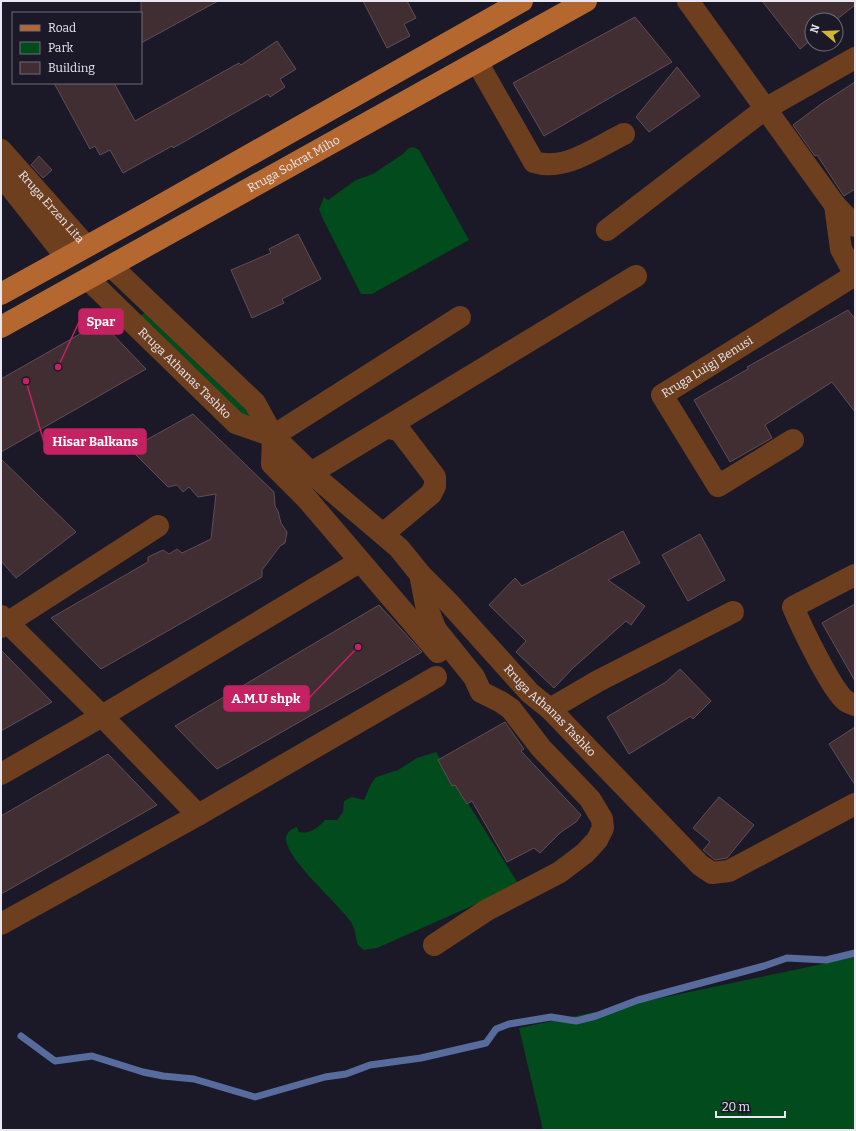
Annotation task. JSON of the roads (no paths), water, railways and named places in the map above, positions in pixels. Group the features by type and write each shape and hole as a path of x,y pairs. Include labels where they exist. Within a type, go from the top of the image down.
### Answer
{"main road":[{"path":"1,294 522,1"},
{"name":"Rruga Sokrat Miho","path":"1,327 586,1"},
{"path":"86,246 111,266"},
{"path":"66,257 88,279"}],"street":[{"name":"Rruga Luigj Benusi","path":"688,1 835,205 854,223"},
{"path":"607,230 766,109 855,58"},
{"path":"477,62 534,162 544,165 565,163 624,134"},
{"name":"Rruga Erzen Lita","path":"1,150 86,246"},
{"name":"Rruga Erzen Lita","path":"1,175 66,257"},
{"name":"Rruga Luigj Benusi","path":"793,440 718,486 662,395 855,275 842,249 835,205"},
{"name":"Rruga Athanas Tashko","path":"111,266 255,403 273,436 311,473 399,548 420,574 449,603 530,693 550,709 700,865 712,873 728,871 855,804"},
{"path":"295,487 311,473 636,276"},
{"name":"Rruga Athanas Tashko","path":"88,279 236,423 273,436"},
{"path":"438,652 359,562 307,499 272,464 273,436 460,317"},
{"path":"383,534 431,494 435,486 435,477 400,431 387,427"},
{"path":"158,526 4,622 102,716 198,815"},
{"path":"1,774 102,716 359,562"},
{"path":"420,574 426,605 436,630 474,677 481,692 511,709 542,748 590,799 602,819 603,828 597,840 585,853 560,872 487,910 434,945"},
{"path":"855,575 793,607 801,627 836,690 846,701 855,705"},
{"path":"550,709 598,681 733,612"},
{"path":"1,924 198,815 436,677"}],"waterway":[{"path":"21,1036 55,1061 92,1056 143,1072 163,1076 194,1079 255,1097 325,1077 346,1074 370,1065 421,1058 486,1043 496,1029 509,1024 551,1017 576,1021 596,1016 638,1000 764,966 787,958 826,960 855,953"}],"place":[{"name":"Spar","path":"58,367"},
{"name":"Hisar Balkans","path":"26,381"},
{"name":"A.M.U shpk","path":"358,647"}]}
